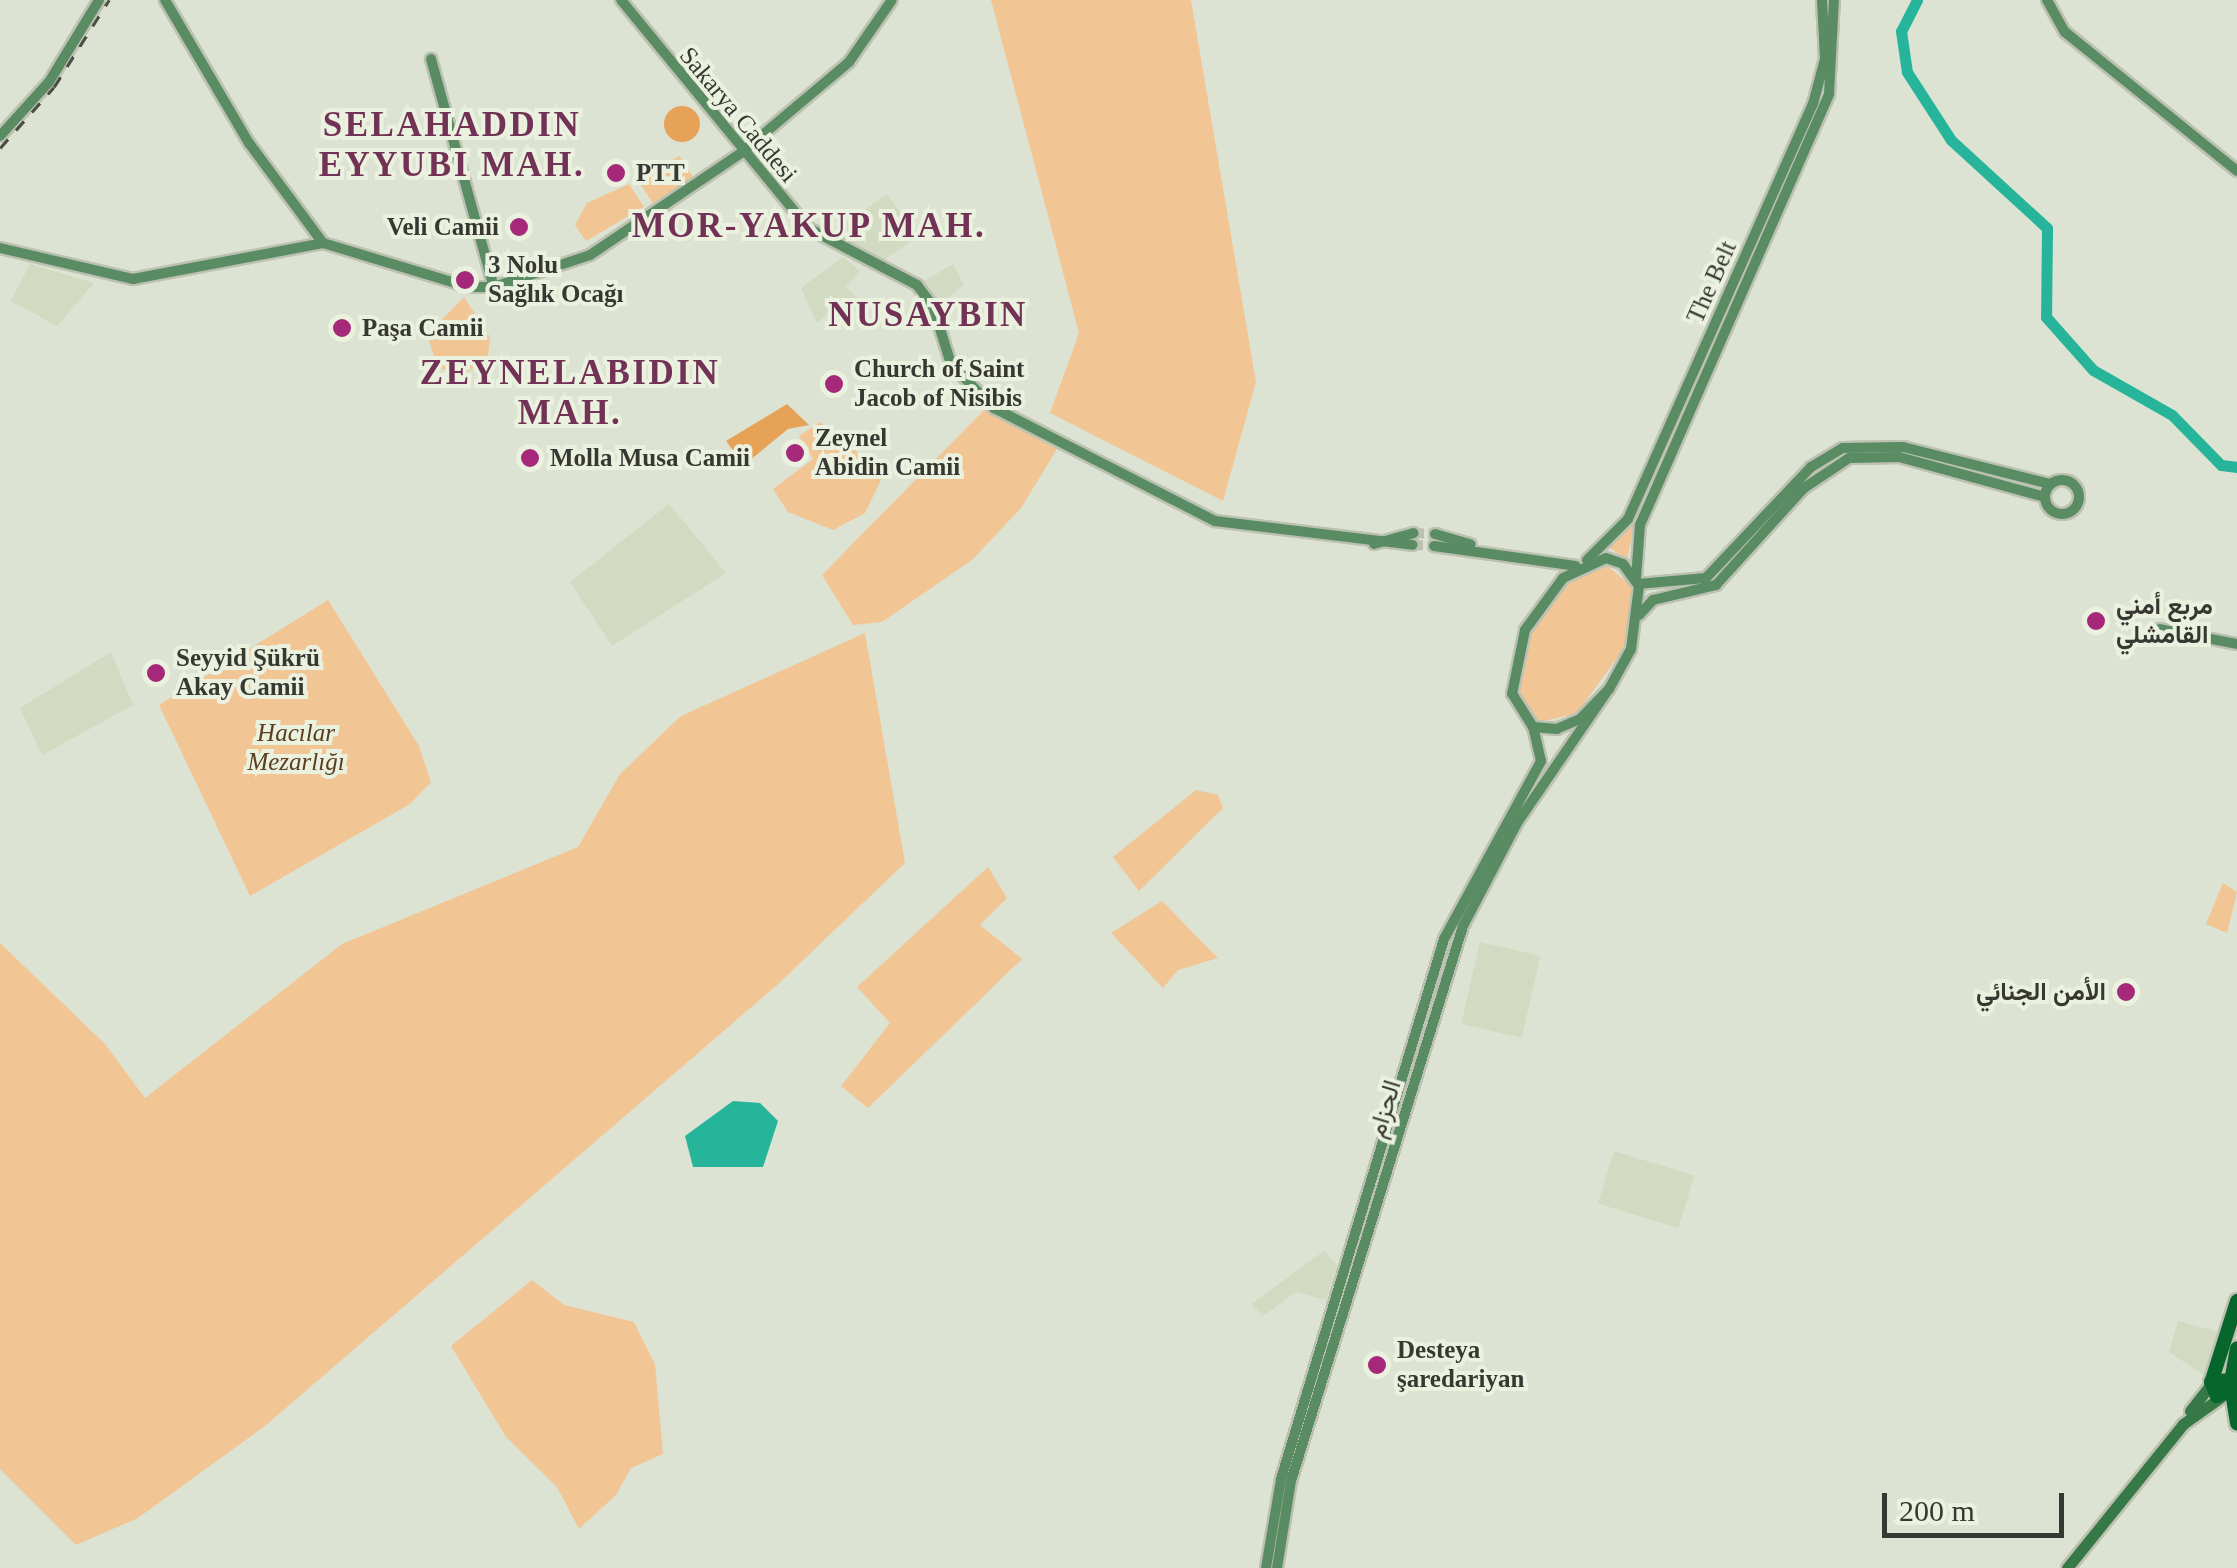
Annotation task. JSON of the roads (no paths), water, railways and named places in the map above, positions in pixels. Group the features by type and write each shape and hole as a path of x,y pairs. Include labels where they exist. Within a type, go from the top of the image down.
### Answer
{"highway":[{"path":"2237,1301 2220,1390 2237,1424"},
{"path":"2220,1390 2237,1349"}],"main road":[{"path":"0,136 49,82 100,0"},
{"path":"166,0 242,132 322,244"},
{"name":"Sakarya Caddesi","path":"621,0 741,153 812,230 916,285 933,306 951,364 994,408 1176,506 1264,530 1373,544 1414,539"},
{"path":"0,248 133,278 322,244 469,287 494,287 590,256 741,153 849,62 892,0"},
{"name":"The Belt","path":"1583,563 1628,519 1813,104 1825,59 1822,0"},
{"name":"The Belt","path":"1637,581 1644,514 1829,94 1834,0"},
{"path":"2047,0 2065,32 2237,171"},
{"path":"430,60 494,287"},
{"path":"1637,581 1706,578 1811,467 1843,448 1902,446 2050,484 2070,481 2078,503 2058,514 2045,497 1899,457 1848,458 1804,488 1716,585 1653,600 1638,615"},
{"path":"2045,497 2050,484"},
{"path":"1435,534 1546,566 1615,560 1637,581 1638,615 1632,648 1606,693 1570,725 1533,726 1515,707 1512,682 1524,630 1547,594 1583,563"},
{"path":"1434,546 1486,550"},
{"path":"1546,566 1552,572 1547,594"},
{"path":"2237,647 2158,626 2237,647"},
{"name":"الحزام","path":"1276,1568 1287,1493 1463,926 1517,822 1606,693"},
{"name":"الحزام","path":"1266,1568 1280,1479 1444,939 1541,762 1533,726"},
{"path":"2067,1568 2183,1424 2220,1390"}],"water":[{"path":"733,1101 760,1103 778,1121 763,1167 693,1167 685,1136"}],"waterway":[{"path":"1917,0 1901,31 1907,72 1951,140 2047,228 2046,317 2093,370 2172,415 2221,465 2237,467"}],"tunnel":[{"path":"1414,533 1435,534"},
{"path":"1413,545 1434,546"}],"railway":[{"path":"0,148 54,87 109,0"}],"place":[{"name":"PTT","path":"616,173"},
{"name":"Veli Camii","path":"519,227"},
{"name":"3 Nolu Sağlık Ocağı","path":"465,280"},
{"name":"Paşa Camii","path":"342,328"},
{"name":"Church of Saint Jacob of Nisibis","path":"834,384"},
{"name":"Zeynel Abidin Camii","path":"795,453"},
{"name":"Molla Musa Camii","path":"530,458"},
{"name":"مربع أمني القامشلي","path":"2096,621"},
{"name":"Seyyid Şükrü Akay Camii","path":"156,673"},
{"name":"الأمن الجنائي","path":"2126,992"},
{"name":"Desteya şaredariyan","path":"1377,1365"}],"district":[{"name":"SELAHADDIN EYYUBI MAH.","path":"452,145"},
{"name":"MOR-YAKUP MAH.","path":"809,226"},
{"name":"NUSAYBIN","path":"928,315"},
{"name":"ZEYNELABIDIN MAH.","path":"570,393"}],"park label":[{"name":"Hacılar Mezarlığı","path":"296,748"}]}
